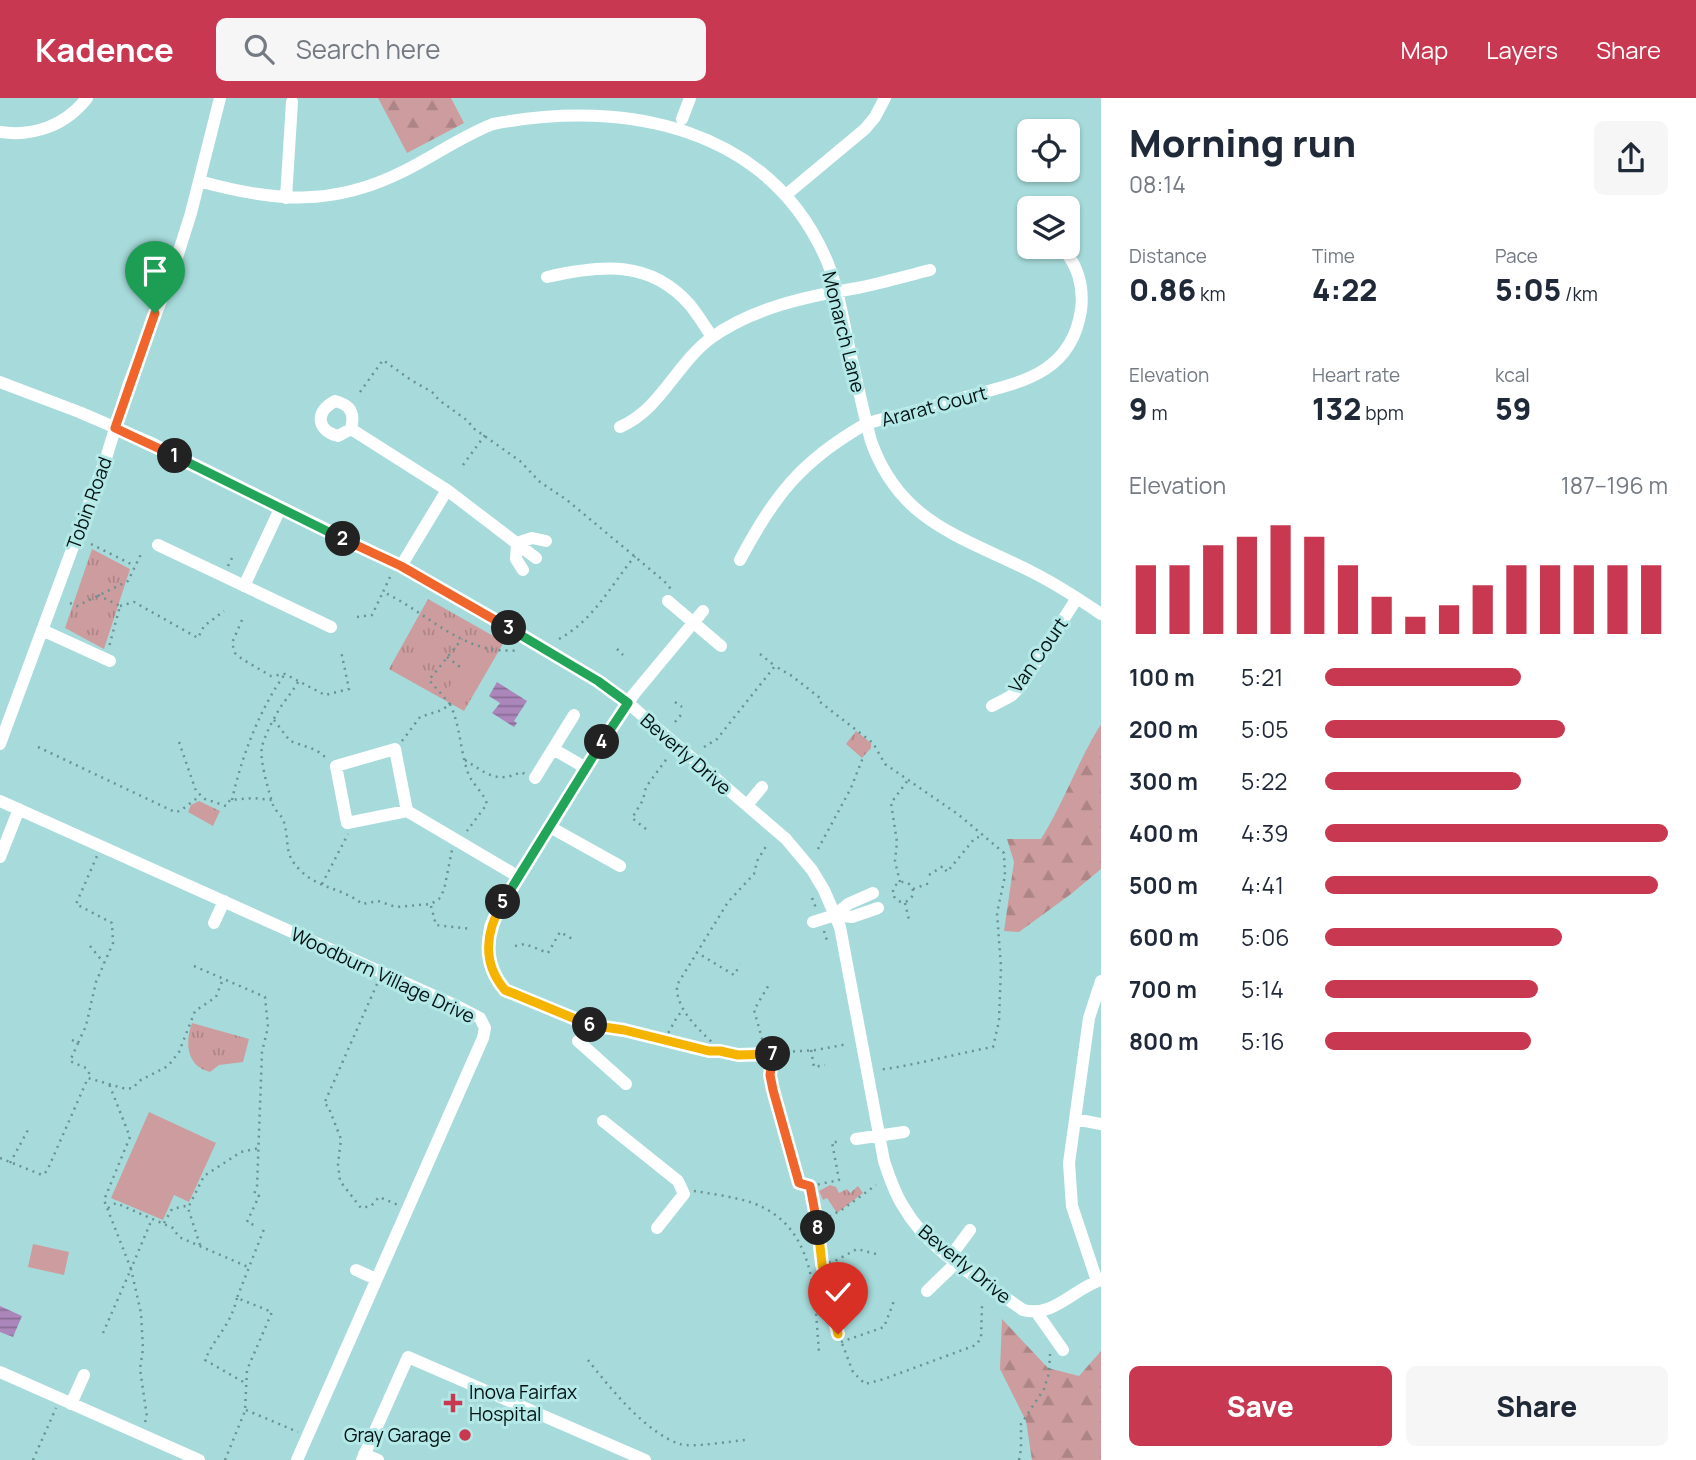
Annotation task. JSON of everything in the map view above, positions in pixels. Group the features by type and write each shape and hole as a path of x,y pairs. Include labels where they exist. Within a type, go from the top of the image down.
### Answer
{"street":[{"path":"0,132 27,133 49,128 69,117 87,98"},
{"name":"Tobin Road","path":"0,744 128,386 174,267 220,98"},
{"path":"682,120 690,98"},
{"path":"787,194 864,129 875,117 885,98"},
{"path":"286,198 292,103"},
{"name":"Monarch Lane","path":"199,181 243,193 286,198 326,196 376,184 490,125 543,109 597,104 625,106 682,120 725,141 748,156 787,194 817,239 837,290 878,463 891,482 922,515 941,529 1034,573 1101,614"},
{"name":"Ararat Court","path":"740,560 764,516 793,477 828,447 867,424 1024,382 1053,364 1073,338 1081,308 1079,276 1070,259"},
{"path":"547,277 607,267 644,274 663,282 678,294 712,337"},
{"path":"620,427 652,405 688,358 712,337 734,323 837,290 857,288 930,270"},
{"name":"Beverly Drive","path":"0,382 115,428 401,566 588,675 628,703 747,805 798,852 824,890 840,927 884,1161 903,1207 930,1240 954,1260 1023,1310 1037,1313 1056,1350"},
{"path":"351,429 447,490 536,558"},
{"path":"401,566 447,490"},
{"path":"244,586 280,509"},
{"path":"517,543 532,538 546,541"},
{"path":"517,543 516,559 523,570"},
{"path":"159,545 331,628"},
{"path":"671,597 721,646"},
{"name":"Van Court","path":"992,706 1012,695 1021,686 1077,598"},
{"path":"488,953 490,927 586,768 628,703 703,611"},
{"path":"42,630 109,657"},
{"path":"535,778 574,715"},
{"path":"407,811 395,749 336,766 347,823 407,811 519,877"},
{"path":"553,749 586,768"},
{"path":"747,805 762,787"},
{"name":"Woodburn Village Drive","path":"0,802 382,972 480,1018 485,1028 483,1038 297,1460"},
{"path":"0,857 19,809"},
{"path":"550,827 620,866"},
{"path":"813,922 835,915 848,904 873,893"},
{"path":"214,922 223,901"},
{"path":"835,915 852,917 877,908"},
{"path":"1037,1313 1051,1309 1081,1288 1099,1281 1076,1218 1069,1186 1069,1163 1089,1018 1101,981"},
{"path":"578,1041 626,1084"},
{"path":"1074,1119 1101,1124"},
{"path":"603,1121 688,1192 657,1228"},
{"path":"856,1139 904,1132"},
{"path":"927,1291 954,1260 970,1230"},
{"path":"356,1270 376,1279"},
{"path":"378,1460 363,1457 408,1357 645,1460"},
{"path":"0,1372 199,1460"},
{"path":"66,1401 84,1375"}],"path":[{"path":"360,392 383,360 432,392 635,556 664,581 671,597"},
{"path":"463,465 485,435"},
{"path":"92,544 135,566"},
{"path":"69,603 77,606 128,581 141,554"},
{"path":"559,639 576,630 603,600 635,556"},
{"path":"357,617 372,615 390,578"},
{"path":"383,592 462,639 491,649 518,651"},
{"path":"98,596 120,607 134,602 198,638 204,626 224,611"},
{"path":"109,657 120,607"},
{"path":"242,620 232,643 235,653 271,676 285,674 325,695 349,689 341,651"},
{"path":"298,682 274,720 261,749 273,807 283,818 287,852 303,873 326,889 344,892 362,904 378,901 396,907 431,904 439,899 444,890 449,855 487,804 485,796 473,785 450,704 429,680 462,639"},
{"path":"617,649 623,655"},
{"path":"760,654 820,698 820,702 873,743 885,764 1004,853 1005,876 997,913 1001,967 999,1021 993,1047 902,1068 867,1072"},
{"path":"447,657 460,667"},
{"path":"705,747 716,739 775,666"},
{"path":"179,742 196,791 200,796 226,806 232,800 237,773 272,691 285,674"},
{"path":"675,702 682,707"},
{"path":"395,749 420,717 442,710 450,704"},
{"path":"675,722 681,715"},
{"path":"274,720 290,741 316,750 336,766"},
{"path":"38,747 175,812 200,796"},
{"path":"818,849 851,788 864,755"},
{"path":"646,829 632,818 643,800 646,787 668,757"},
{"path":"465,760 493,777 507,779 521,772 535,778"},
{"path":"900,882 895,861 897,842 891,803 908,780"},
{"path":"232,800 272,800"},
{"path":"322,886 354,821"},
{"path":"929,875 943,866 947,872 975,838 984,836"},
{"path":"720,1051 683,1010 677,994 677,985 728,902 754,874 757,861 768,843"},
{"path":"0,1158 35,1174 42,1175 47,1171 88,1078 86,1068 69,1061 86,1026 96,982 113,943 112,923 76,905 101,846"},
{"path":"900,882 908,882 913,889 913,896 905,902 900,902 893,896 893,887 900,882"},
{"path":"913,889 930,883"},
{"path":"905,902 909,920"},
{"path":"431,904 436,925 472,929"},
{"path":"515,946 525,944 548,953 560,932 574,940"},
{"path":"90,946 104,963"},
{"path":"696,952 734,975 740,965"},
{"path":"488,953 496,979 505,990 590,1025 738,1055 811,1050 848,1044"},
{"path":"194,966 265,998 268,1027 262,1052 257,1187 254,1194 259,1196 247,1222 256,1226"},
{"path":"382,972 324,1104 328,1106 341,1139 338,1164 340,1181 354,1201 361,1208 371,1206 379,1197 407,1210"},
{"path":"88,1078 126,1089 133,1088 139,1081 168,1066 179,1052 195,1011 216,997 223,979"},
{"path":"766,1053 754,1010 770,983"},
{"path":"665,1040 683,1010"},
{"path":"72,1040 78,1043"},
{"path":"811,1050 814,1067 825,1065"},
{"path":"773,1052 770,1075 799,1183 810,1186 839,1180 832,1142 839,1142"},
{"path":"109,1084 119,1115 130,1137 104,1199 131,1269 141,1314 143,1349 140,1369 147,1417 139,1434"},
{"path":"10,1163 28,1130"},
{"path":"200,1247 188,1208 204,1176 241,1152 259,1149"},
{"path":"817,1223 843,1209 876,1185"},
{"path":"810,1186 822,1264 841,1342 853,1372 865,1384 976,1345 981,1338 982,1306"},
{"path":"688,1192 752,1203 776,1214 794,1233 804,1250 813,1285 819,1352"},
{"path":"107,1209 116,1203 173,1228 179,1237 247,1267"},
{"path":"164,1224 172,1209 190,1205"},
{"path":"103,1332 152,1219"},
{"path":"247,1384 205,1360 213,1342 226,1329 247,1267 264,1229"},
{"path":"822,1264 835,1261 857,1249 880,1255"},
{"path":"225,1460 245,1409 247,1370 272,1312 237,1298"},
{"path":"841,1342 884,1328 894,1301"},
{"path":"1019,1460 1021,1424 1044,1389 1056,1350"},
{"path":"588,1360 612,1389 654,1431 682,1445 746,1440"},
{"path":"33,1460 66,1401"},
{"path":"245,1409 307,1436"}],"green space":[{"path":"378,98 451,98 464,123 407,153"},
{"path":"92,549 130,569 104,649 65,628"},
{"path":"428,599 504,642 464,711 389,669"},
{"path":"468,653 488,664 466,702 447,691"},
{"path":"1101,724 1101,869 1019,932 1004,931 1014,862 1007,839 1041,839"},
{"path":"856,731 871,743 871,748 862,758 846,744"},
{"path":"199,801 220,811 213,826 188,812 191,805"},
{"path":"192,1023 249,1039 243,1062 219,1065 210,1072 202,1069 189,1052 188,1038"},
{"path":"149,1112 216,1143 189,1202 174,1195 163,1220 111,1198"},
{"path":"830,1185 836,1187 839,1193 847,1189 850,1193 858,1186 863,1193 837,1213 827,1198 823,1200 819,1191"},
{"path":"33,1244 69,1252 64,1275 28,1267"},
{"path":"1002,1319 1048,1368 1079,1376 1101,1351 1101,1460 1032,1460 1026,1421 1000,1369"}],"shaded area":[{"path":"497,682 527,701 514,721 517,723 514,727 492,713 500,703 489,696"},
{"path":"0,1306 22,1316 13,1337 0,1332"}],"place":[{"name":"Inova Fairfax Hospital","path":"453,1403"},
{"name":"Gray Garage","path":"465,1435"}],"route":[{"path":"155,313 115,428 149,442 280,509 401,566 534,642 598,681 628,703 495,915 490,927 488,953 496,979 505,990 590,1025 624,1030 709,1051 738,1055 773,1052 770,1075 773,1090 799,1183 810,1186 822,1264 838,1334"}]}
